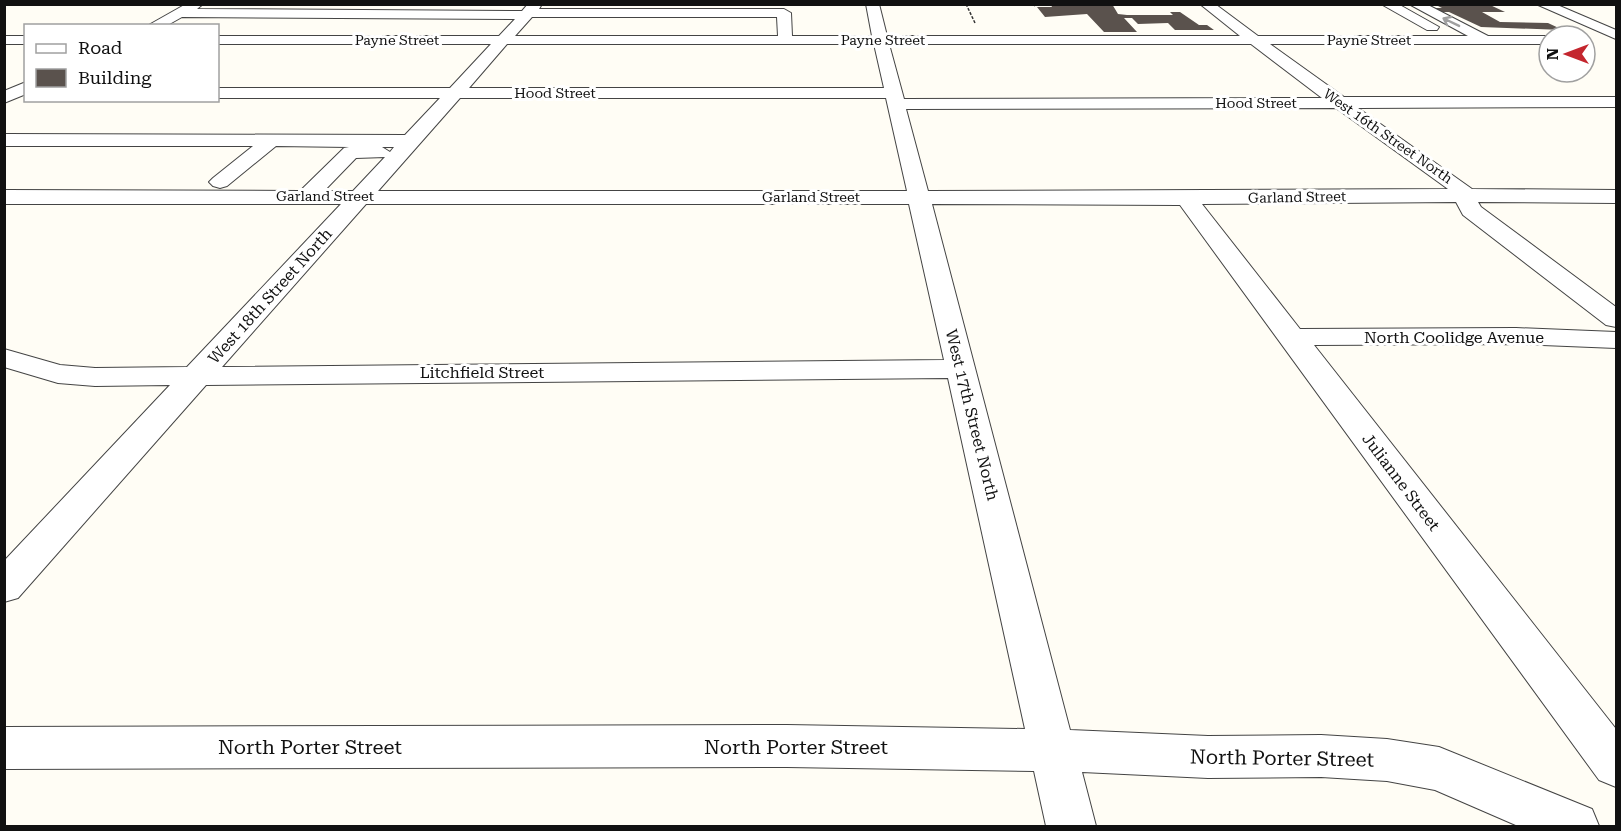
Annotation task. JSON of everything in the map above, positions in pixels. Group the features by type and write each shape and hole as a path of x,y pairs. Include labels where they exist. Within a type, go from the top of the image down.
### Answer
{"street":[{"path":"158,24 197,4"},
{"name":"West 17th Street North","path":"872,4 1071,826"},
{"name":"West 16th Street North","path":"1206,4 1462,189 1472,210 1617,319"},
{"path":"1387,4 1456,40"},
{"path":"1415,4 1488,40"},
{"path":"1542,4 1617,34"},
{"path":"181,12 784,9 785,40"},
{"name":"West 18th Street North","path":"4,587 530,11"},
{"name":"Payne Street","path":"219,40 1537,39"},
{"path":"1597,39 1617,39"},
{"path":"4,40 24,40"},
{"name":"Hood Street","path":"219,93 455,93 1340,103 1617,102"},
{"path":"4,140 407,146"},
{"path":"220,182 267,146"},
{"path":"196,196 212,183 220,182 314,189 351,152 407,146"},
{"name":"Garland Street","path":"4,197 196,196 314,189 361,196 1186,198 1617,196"},
{"name":"Julianne Street","path":"1186,198 1617,765"},
{"name":"North Coolidge Avenue","path":"1292,337 1516,336 1617,340"},
{"name":"Litchfield Street","path":"4,358 58,374 95,377 198,374 961,369"},
{"name":"North Porter Street","path":"4,748 787,746 1053,750 1208,757 1320,756 1387,760 1439,769 1574,826"}],"building":[{"path":"1112,4 1118,14 1173,15 1170,12 1180,12 1199,25 1207,25 1214,30 1175,30 1168,23 1138,24 1132,18 1124,18 1137,32 1104,32 1087,14 1045,17 1037,7"},
{"path":"1434,4 1488,4 1505,12 1482,12 1500,22 1550,24 1537,24 1537,29 1481,27 1449,12 1436,12 1430,8 1442,8"}]}
